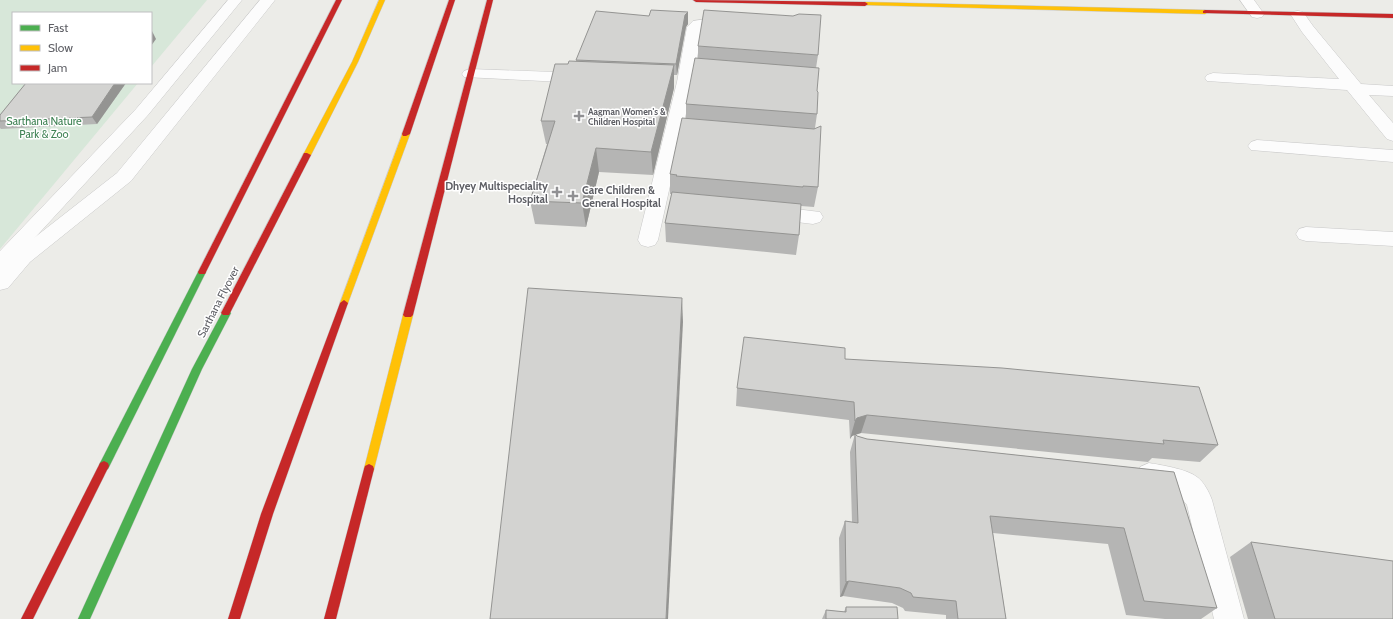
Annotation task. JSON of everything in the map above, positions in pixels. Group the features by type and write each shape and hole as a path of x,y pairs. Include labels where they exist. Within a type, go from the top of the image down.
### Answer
{"street":[{"path":"0,282 23,257 124,177 268,0"},
{"path":"27,619 339,0"},
{"name":"Sarthana Flyover","path":"84,619 197,369 355,62 382,0"},
{"path":"234,619 267,514 428,72 452,0"},
{"path":"330,619 490,0"},
{"path":"696,0 1393,16"},
{"path":"1247,0 1257,14"},
{"path":"1298,15 1307,29 1393,135"},
{"path":"648,240 664,204 681,130 686,76 695,27 698,24 707,23 745,26"},
{"path":"470,74 597,79"},
{"path":"1213,78 1393,91"},
{"path":"1257,146 1393,156"},
{"path":"750,212 813,217"},
{"path":"1306,234 1393,239"},
{"path":"1127,473 1166,477 1187,485 1199,500 1229,619"}],"lane":[{"path":"0,263 142,112 235,0"}],"green space":[{"name":"Sarthana Nature Park & Zoo","path":"0,0 207,0 152,66 152,12 12,12 12,84 137,84 0,249"}],"building":[{"path":"651,10 688,12 685,15 676,64 576,60 596,11 649,16"},
{"path":"704,10 793,16 799,14 821,15 818,55 698,46"},
{"path":"695,58 819,68 817,114 686,104"},
{"path":"569,61 674,65 651,152 596,148 582,203 530,201 555,121 541,121 555,64 568,64"},
{"path":"25,84 114,84 92,117 0,121 0,115"},
{"path":"682,118 814,129 821,126 818,187 676,176 677,175 670,174"},
{"path":"672,192 801,204 799,235 665,223"},
{"path":"528,288 682,298 666,619 490,619"},
{"path":"744,337 845,348 845,359 1002,368 1199,387 1218,445 1163,440 1164,444 867,415 857,418 855,421 854,402 737,388"},
{"path":"855,434 867,439 1174,472 1217,608 1144,601 1124,528 990,516 1006,619 958,619 956,601 913,597 911,593 900,588 849,581 846,582 845,521 858,523"},
{"path":"1251,542 1393,561 1393,619 1275,619"},
{"path":"846,607 897,607 898,619 826,619 826,610 846,612"}],"traffic: fast":[{"path":"104,466 202,272"},
{"path":"84,619 197,369 226,313"}],"traffic: slow":[{"path":"307,155 355,62 382,0"},
{"path":"865,4 1205,12"},
{"path":"344,303 406,134"},
{"path":"369,469 408,315"}],"traffic: jam":[{"path":"202,272 339,0"},
{"path":"406,134 452,0"},
{"path":"408,315 490,0"},
{"path":"696,0 865,4"},
{"path":"1205,12 1393,16"},
{"path":"226,313 307,155"},
{"path":"234,619 267,514 344,303"},
{"path":"27,619 104,466"},
{"path":"330,619 369,469"}],"place":[{"name":"Aagman Women's & Children Hospital","path":"579,116"},
{"name":"Dhyey Multispeciality Hospital","path":"557,192"},
{"name":"Care Children & General Hospital","path":"573,196"}]}
